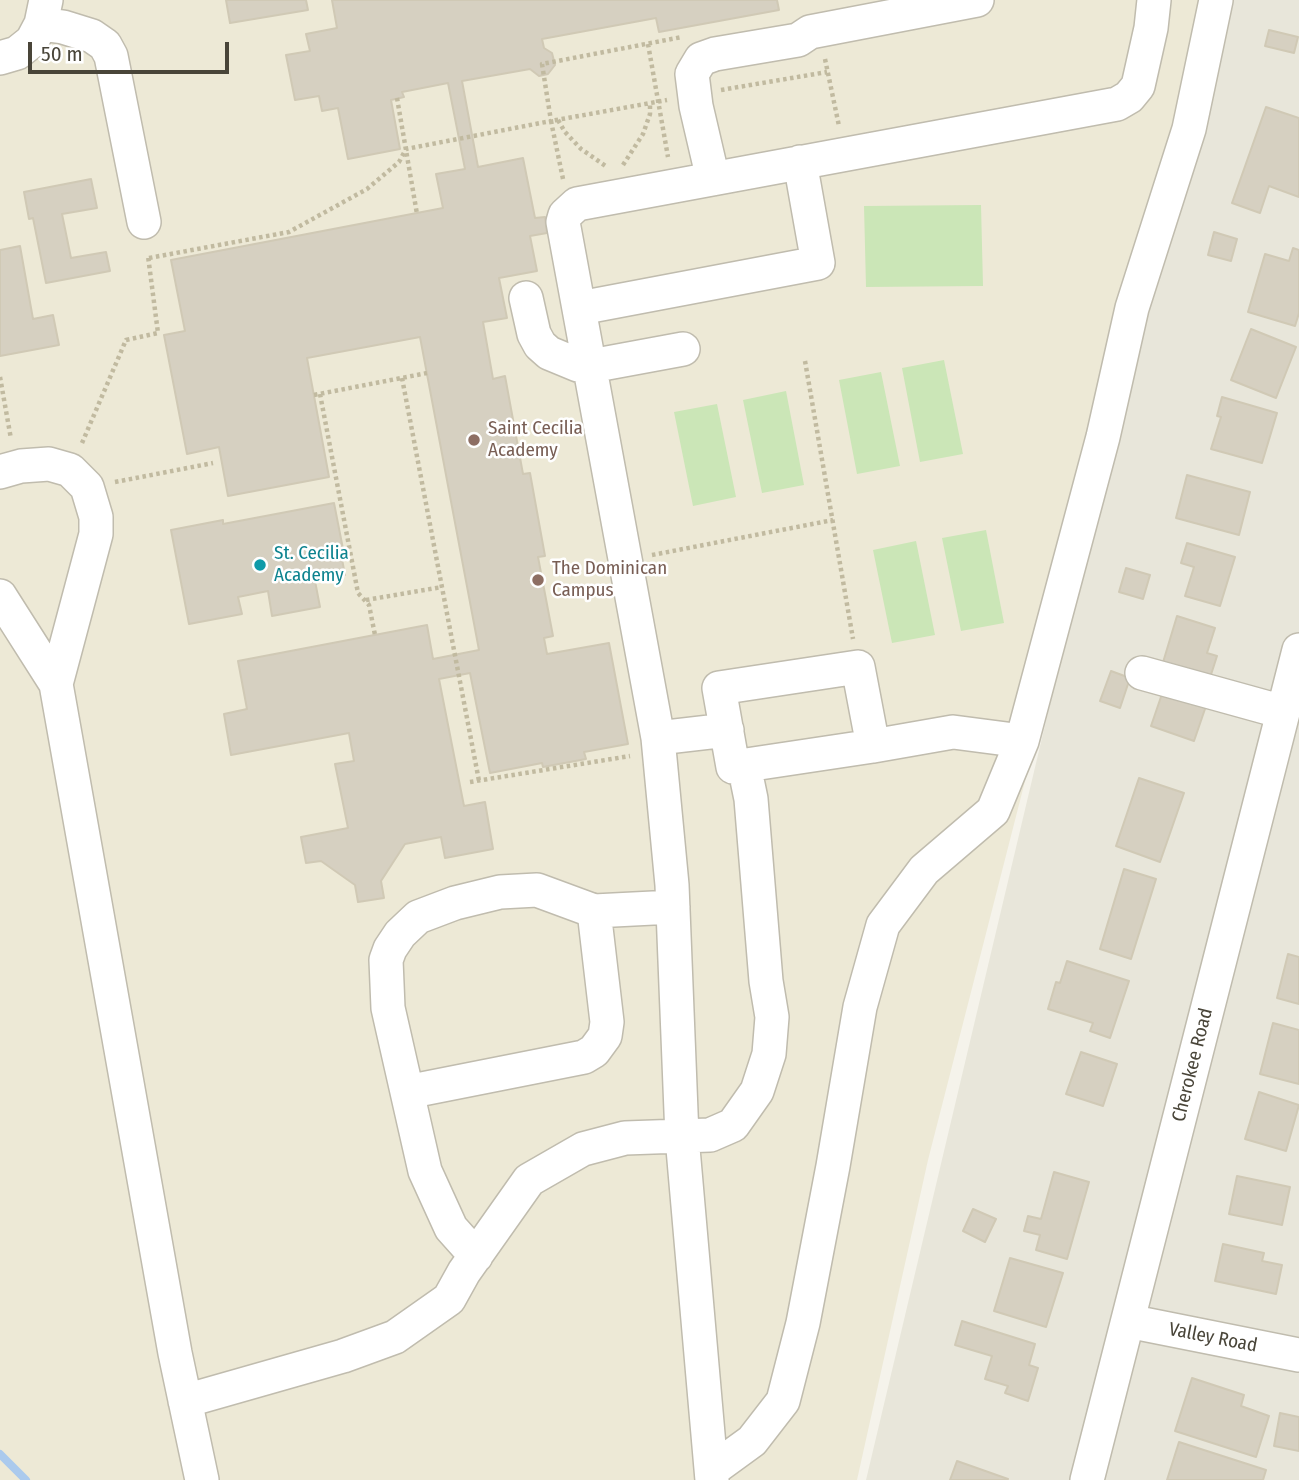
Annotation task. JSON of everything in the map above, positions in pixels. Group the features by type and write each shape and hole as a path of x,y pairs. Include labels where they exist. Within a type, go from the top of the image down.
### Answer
{"street":[{"path":"713,179 696,106 692,74 702,59 715,54 798,40 810,32 977,0"},
{"path":"712,1475 682,1137 673,907 659,744 563,222 570,209 577,204 1117,104 1129,97 1138,86 1151,28 1154,0"},
{"path":"712,1475 752,1441 783,1401 806,1310 834,1166 860,1007 883,925 923,870 993,811 1023,741 1102,437 1132,308 1189,129 1216,0"},
{"path":"0,58 17,53 32,41 44,12 105,45 111,56 144,222"},
{"path":"580,308 818,263 800,163"},
{"path":"526,298 534,334 540,345 562,359 591,366 683,349"},
{"path":"8,470 48,464 78,479 96,517 96,534 56,684"},
{"path":"0,596 56,684 185,1401 202,1480"},
{"name":"Cherokee Road","path":"1087,1480 1299,650"},
{"path":"873,746 858,667 719,688 733,766 873,746 953,732 1023,741"},
{"path":"1142,673 1283,712"},
{"path":"659,744 727,730"},
{"path":"185,1401 343,1356 395,1337 449,1299 529,1180 583,1149 625,1138 710,1135 733,1125 757,1091 769,1054 772,1017 766,981 751,799 744,765"},
{"path":"476,1256 451,1228 429,1180 387,996 386,960 390,949 408,925 429,912 455,902 522,890 553,894 594,911 673,907"},
{"path":"407,1092 584,1057 594,1051 605,1036 607,1021 594,911"},
{"name":"Valley Road","path":"1128,1321 1299,1355"}],"path":[{"path":"666,40 669,52"},
{"path":"648,44 671,169"},
{"path":"825,58 845,155"},
{"path":"713,92 827,72"},
{"path":"397,98 417,214"},
{"path":"406,149 678,98"},
{"path":"558,120 581,149 598,162 617,171 638,145 650,114 650,103"},
{"path":"551,121 564,188"},
{"path":"149,258 289,232 367,189 399,162 406,149"},
{"path":"144,222 158,333 126,340 78,479 213,463"},
{"path":"806,361 858,667"},
{"path":"314,395 426,373"},
{"path":"0,377 8,470"},
{"path":"402,378 479,781"},
{"path":"320,394 358,593 369,605 375,635"},
{"path":"626,560 833,520"},
{"path":"365,601 442,587"},
{"path":"470,782 659,744"}],"shaded area":[{"name":"The Dominican Campus","path":"0,0 1225,0 928,1160 857,1480 0,1480"},
{"path":"1217,0 1299,0 1299,1480 866,1480"}],"green space":[{"path":"981,205 983,286 866,287 864,206"},
{"path":"944,360 963,454 920,462 902,368"},
{"path":"881,372 900,466 857,474 839,380"},
{"path":"786,391 804,485 762,493 743,400"},
{"path":"717,404 736,497 693,506 674,412"},
{"path":"986,530 1004,623 961,631 942,538"},
{"path":"916,541 935,635 892,643 873,550"}],"building":[{"path":"226,0 306,0 308,10 230,23"},
{"path":"332,0 777,0 779,10 659,32 656,18 542,39 544,48 552,53 555,65 548,74 539,76 530,69 462,81 478,167 523,158 535,218 545,217 547,233 530,236 537,271 499,278 507,318 483,322 493,379 505,376 523,474 530,473 545,556 538,557 553,636 544,638 547,654 609,643 628,744 584,752 586,759 543,767 542,763 490,773 470,673 439,679 464,806 485,802 493,849 445,858 441,837 405,844 381,881 384,898 358,902 355,885 321,861 306,863 301,837 348,828 335,764 354,761 349,733 231,755 224,714 247,709 238,661 427,625 433,659 479,650 420,337 307,358 329,477 228,496 219,447 187,454 164,335 185,331 171,260 443,208 436,174 465,169 448,83 402,92 404,97 391,100 400,149 348,159 338,108 322,111 319,96 295,100 286,55 310,51 306,34 337,28"},
{"path":"1269,30 1298,37 1294,53 1265,46"},
{"path":"1266,107 1299,118 1299,197 1269,186 1260,213 1232,203"},
{"path":"91,179 97,208 62,214 71,258 106,252 110,271 46,283 33,218 29,219 24,192"},
{"path":"1214,232 1237,239 1231,261 1208,255"},
{"path":"20,246 33,319 53,315 59,345 0,356 0,250"},
{"path":"1293,248 1299,250 1299,313 1295,326 1248,312 1265,254 1289,261"},
{"path":"1251,329 1296,347 1276,398 1231,380"},
{"path":"1222,397 1277,413 1262,463 1211,449 1221,417 1217,416"},
{"path":"1187,475 1250,492 1239,535 1176,518"},
{"name":"St. Cecilia Academy","path":"334,503 344,554 341,554 345,575 315,581 320,607 272,616 268,591 238,597 242,614 189,624 171,530 223,520 223,524"},
{"path":"1187,543 1235,557 1220,606 1185,596 1194,567 1181,563"},
{"path":"1126,568 1150,575 1143,599 1119,592"},
{"path":"1177,616 1215,628 1207,653 1217,656 1208,684 1161,669"},
{"path":"1111,671 1130,678 1120,708 1100,701"},
{"path":"1163,691 1206,706 1194,741 1151,726"},
{"path":"1139,778 1184,793 1160,862 1116,846"},
{"path":"1124,869 1156,879 1131,959 1100,949"},
{"path":"1288,954 1299,957 1299,1004 1277,998"},
{"path":"1067,961 1129,981 1110,1038 1090,1031 1093,1023 1048,1009 1056,982 1060,983"},
{"path":"1273,1023 1299,1030 1299,1084 1260,1074"},
{"path":"1081,1052 1117,1064 1103,1106 1066,1094"},
{"path":"1259,1092 1299,1105 1286,1151 1245,1139"},
{"path":"1054,1172 1089,1182 1067,1259 1036,1250 1040,1235 1024,1231 1028,1216 1041,1219"},
{"path":"1237,1176 1290,1187 1282,1225 1229,1214"},
{"path":"973,1209 996,1219 985,1242 963,1231"},
{"path":"1223,1244 1264,1253 1262,1261 1282,1265 1276,1294 1215,1281"},
{"path":"1010,1258 1063,1273 1046,1327 994,1311"},
{"path":"962,1321 1035,1344 1029,1365 1038,1368 1028,1401 1005,1393 1008,1386 985,1379 992,1356 955,1345"},
{"path":"1192,1378 1244,1395 1241,1406 1269,1416 1256,1457 1175,1431"},
{"path":"1280,1413 1299,1417 1299,1451 1274,1446"},
{"path":"1179,1442 1266,1470 1263,1480 1167,1480"},
{"path":"957,1461 1008,1479 950,1480"}],"waterway":[{"path":"0,1454 26,1480"}],"place":[{"name":"Saint Cecilia Academy","path":"474,440"},
{"name":"St. Cecilia Academy","path":"260,565"},
{"name":"The Dominican Campus","path":"538,580"}]}
